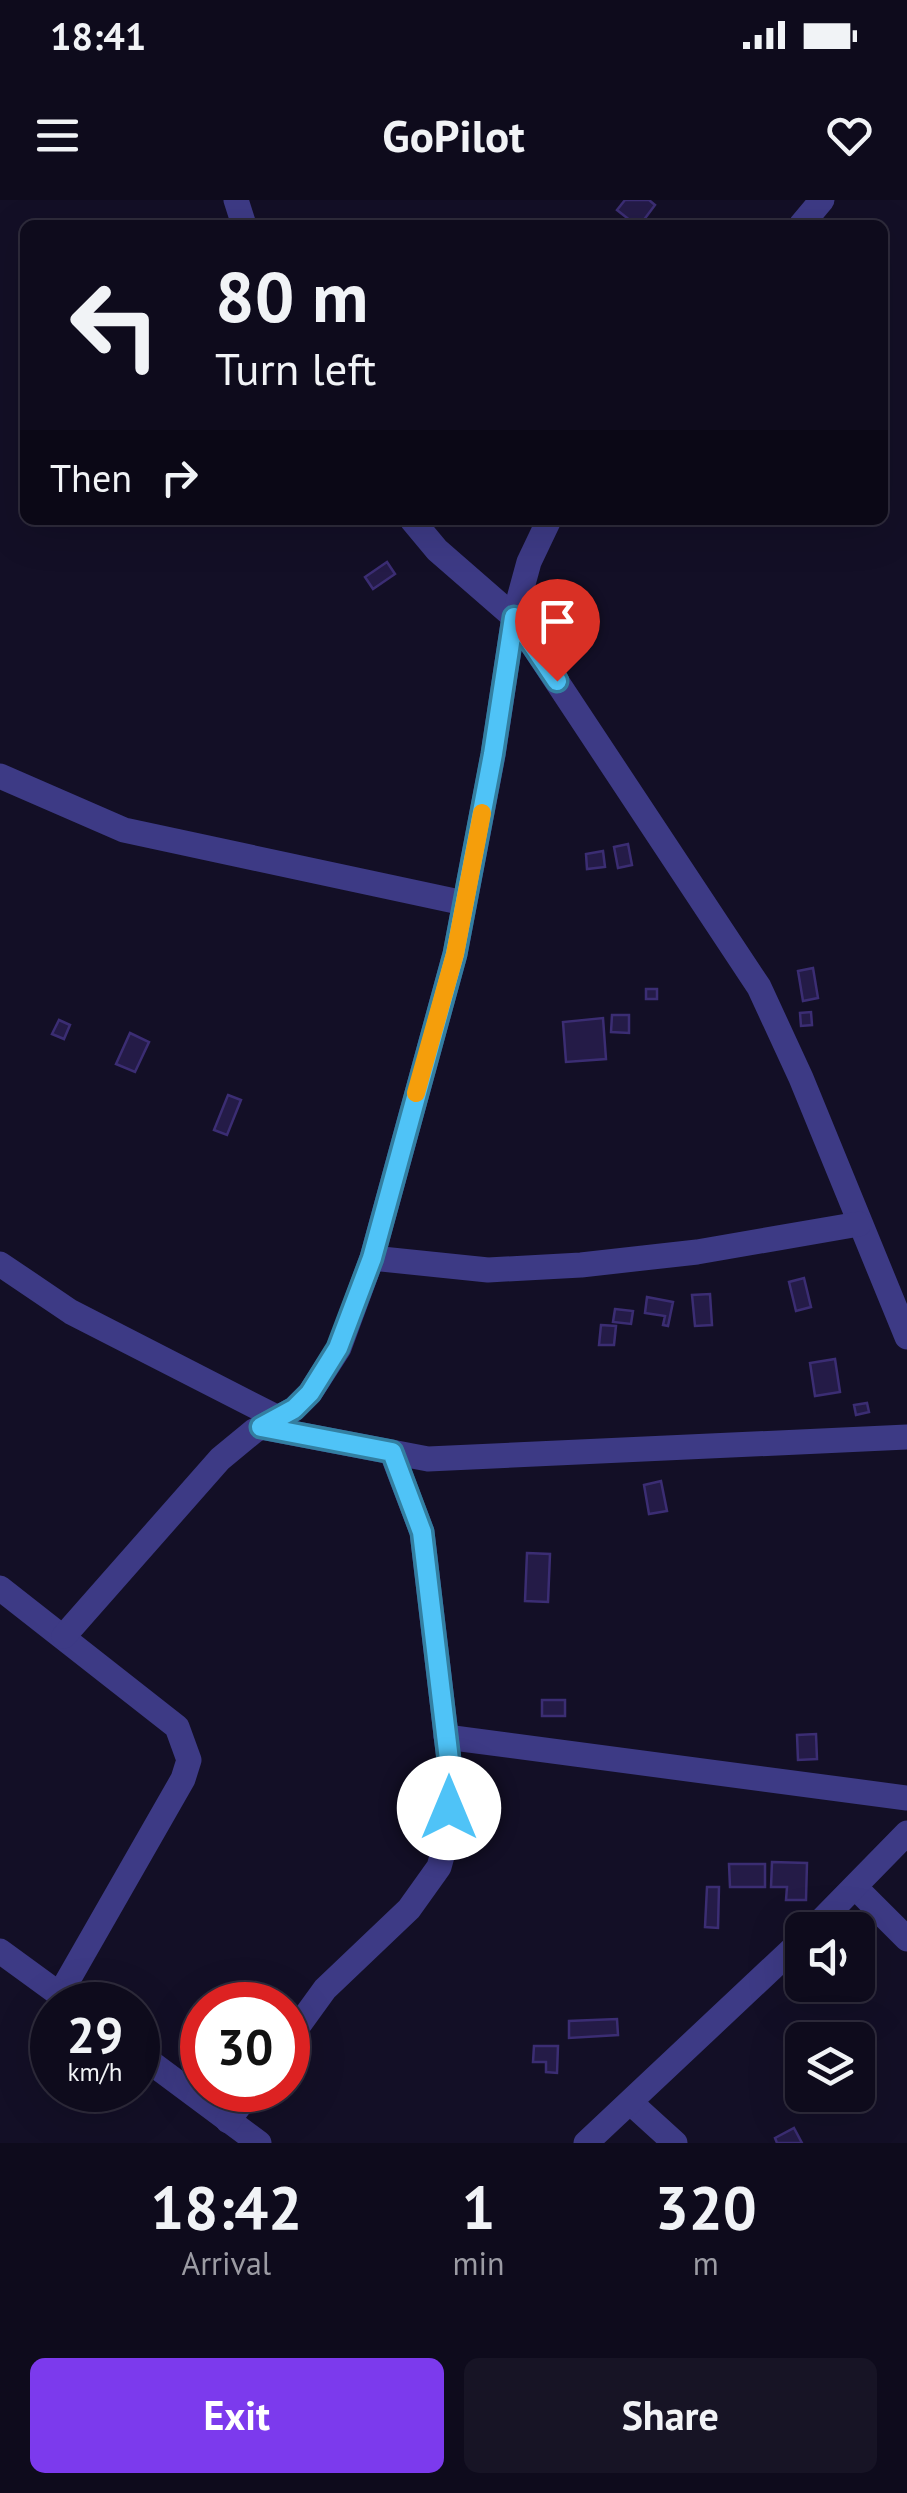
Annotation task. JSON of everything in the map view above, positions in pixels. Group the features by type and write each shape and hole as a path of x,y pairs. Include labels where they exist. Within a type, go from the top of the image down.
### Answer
{"street":[{"path":"805,220 822,200"},
{"path":"416,525 437,550 514,617 759,988 801,1078 907,1337"},
{"path":"64,1636 220,1458 294,1409 310,1393 338,1348 372,1258 455,954 514,617 528,562 546,525"},
{"path":"0,776 124,830 464,903"},
{"path":"372,1258 488,1270 581,1265 697,1252 858,1224"},
{"path":"0,1264 71,1312 269,1422 428,1459 907,1438"},
{"path":"310,2010 325,1989 408,1909 439,1867 447,1838 450,1792 446,1737 422,1532 392,1452"},
{"path":"0,1588 177,1726 188,1760 184,1779 76,1982"},
{"path":"446,1737 907,1798"},
{"path":"830,1912 907,1833"},
{"path":"855,1888 907,1938"},
{"path":"0,1950 44,1982"},
{"path":"586,2143 785,1956"},
{"path":"160,2069 258,2143"},
{"path":"632,2103 675,2143"},
{"path":"228,2121 235,2112"}],"building":[{"path":"625,200 649,200 655,205 644,220 630,220 617,210"},
{"path":"387,562 395,574 373,589 365,577"},
{"path":"628,844 632,865 618,868 614,847"},
{"path":"603,851 605,867 587,869 586,854"},
{"path":"813,968 818,998 803,1001 798,971"},
{"path":"646,989 657,989 657,999 646,999"},
{"path":"811,1012 812,1025 801,1026 800,1013"},
{"path":"612,1015 629,1015 629,1033 611,1032"},
{"path":"603,1018 606,1059 566,1062 563,1022"},
{"path":"59,1020 70,1025 64,1039 52,1034"},
{"path":"130,1033 149,1042 135,1072 116,1064"},
{"path":"228,1095 241,1100 227,1135 214,1130"},
{"path":"804,1278 811,1307 796,1311 789,1282"},
{"path":"710,1294 712,1325 695,1326 692,1295"},
{"path":"647,1297 673,1302 668,1326 663,1325 665,1316 645,1313"},
{"path":"615,1309 633,1311 631,1324 613,1322"},
{"path":"601,1325 616,1326 614,1345 599,1345"},
{"path":"835,1359 840,1392 815,1396 810,1363"},
{"path":"867,1403 869,1412 856,1415 854,1405"},
{"path":"661,1481 667,1511 649,1514 644,1485"},
{"path":"527,1553 550,1554 548,1602 525,1601"},
{"path":"542,1700 565,1700 565,1716 542,1716"},
{"path":"816,1734 817,1759 798,1760 797,1735"},
{"path":"772,1862 807,1863 806,1900 786,1900 787,1887 771,1887"},
{"path":"729,1864 765,1864 765,1887 730,1887"},
{"path":"707,1887 719,1887 718,1928 705,1927"},
{"path":"617,2019 618,2035 569,2038 569,2021"},
{"path":"534,2046 558,2046 557,2073 546,2072 546,2062 533,2062"},
{"path":"794,2128 802,2143 777,2143 775,2138"}],"slow traffic":[{"path":"416,1093 455,954 482,813"}],"route":[{"path":"449,1808 451,1777 422,1532 392,1452 261,1427 294,1409 310,1393 338,1348 372,1258 455,954 514,617 557,681"}]}
